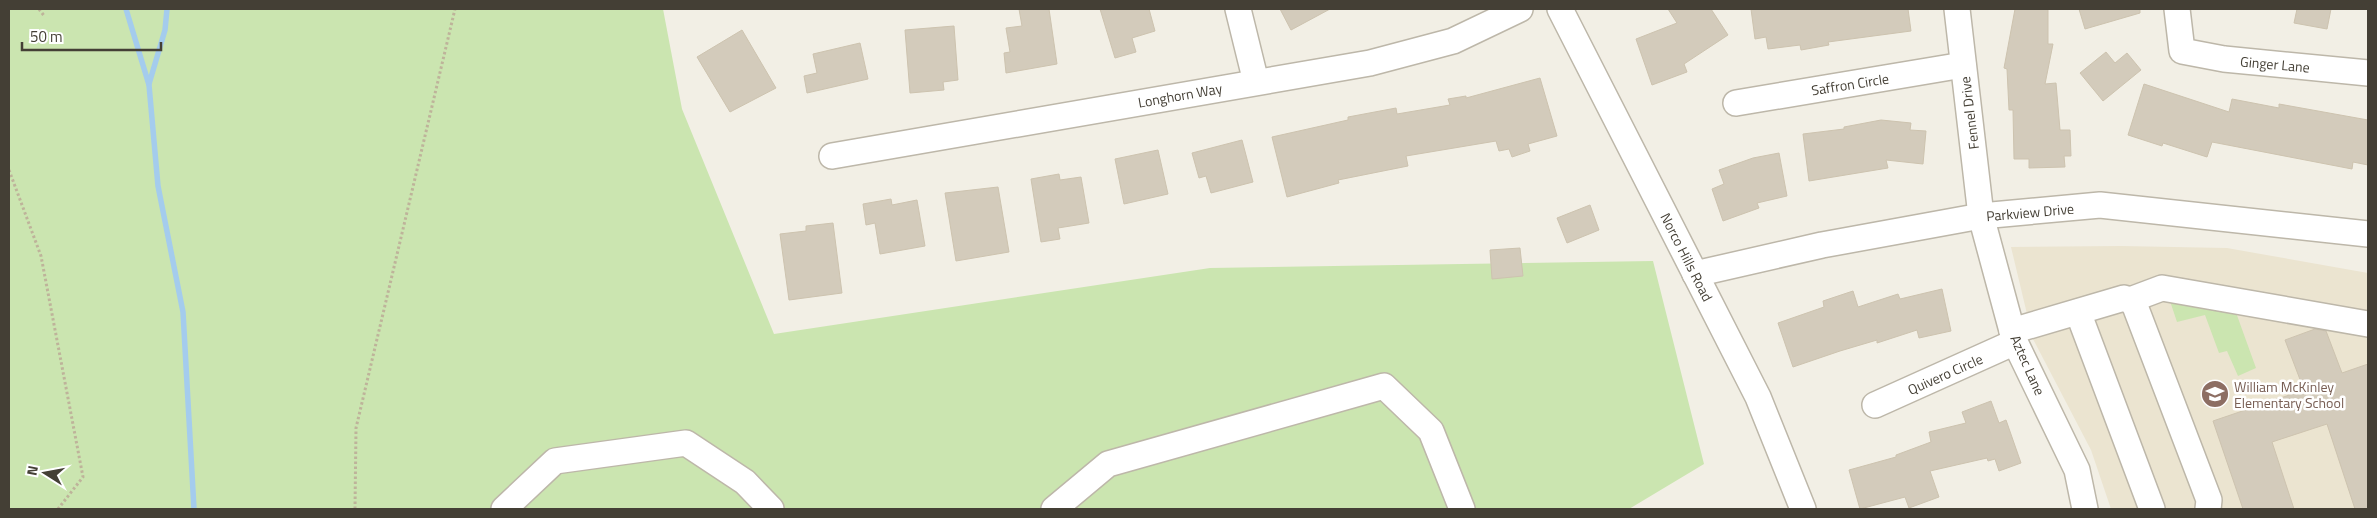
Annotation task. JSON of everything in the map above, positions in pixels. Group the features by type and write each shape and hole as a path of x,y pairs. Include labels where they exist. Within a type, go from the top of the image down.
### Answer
{"street":[{"path":"1238,9 1256,82"},
{"name":"Longhorn Way","path":"832,156 1370,63 1453,41 1520,9"},
{"name":"Norco Hills Road","path":"1560,9 1758,397 1803,509"},
{"name":"Fennel Drive","path":"1957,9 1981,216"},
{"name":"Ginger Lane","path":"2177,9 2182,51 2224,59 2368,73"},
{"name":"Saffron Circle","path":"1736,103 1963,65"},
{"name":"Parkview Drive","path":"1695,274 1822,245 1981,216 2100,205 2368,234"},
{"name":"Aztec Lane","path":"1981,216 2014,337 2077,470 2085,509"},
{"name":"Quivero Circle","path":"1876,405 2014,337 2078,312 2124,298 2135,309 2162,288 2368,324"},
{"path":"2135,309 2209,500 2208,509"},
{"path":"2078,312 2152,509"},
{"path":"1054,509 1108,464 1384,386 1431,431 1462,509"},
{"path":"504,509 555,461 686,443 745,482 771,509"}],"path":[{"path":"39,9 45,17"},
{"path":"355,509 356,428 455,9"},
{"path":"9,170 40,256 84,477 58,509"}],"shaded area":[{"name":"William McKinley Elementary School","path":"2121,246 2227,248 2368,273 2368,509 2111,509 2091,450 2033,339 2011,247"}],"green space":[{"path":"9,9 663,9 682,109 774,334 1210,268 1653,261 1704,464 1629,509 9,509"},
{"path":"2168,295 2234,307 2256,368 2238,376 2227,351 2219,353 2205,315 2177,322"}],"building":[{"path":"1019,9 1049,9 1057,64 1006,73 1004,53 1010,52 1006,28 1022,26"},
{"path":"1100,9 1149,9 1155,31 1132,38 1136,52 1115,58"},
{"path":"1280,9 1330,9 1291,30"},
{"path":"1668,9 1711,9 1728,35 1684,64 1687,72 1652,85 1636,39 1677,23"},
{"path":"1751,9 1908,9 1911,31 1828,42 1829,45 1801,50 1800,45 1768,49 1766,37 1755,39"},
{"path":"2015,9 2048,9 2048,44 2053,44 2045,84 2056,83 2060,130 2070,130 2071,156 2064,156 2065,167 2029,168 2029,159 2014,159 2013,110 2009,110 2007,69 2004,68"},
{"path":"2079,9 2140,9 2140,13 2085,29"},
{"path":"2297,9 2331,9 2327,29 2294,23"},
{"path":"954,26 958,80 943,82 944,90 910,93 905,30"},
{"path":"742,30 776,88 730,112 697,57"},
{"path":"860,43 868,79 807,93 804,76 817,73 813,54"},
{"path":"2106,52 2115,63 2127,53 2141,70 2103,101 2080,73"},
{"path":"1540,78 1557,136 1528,144 1530,151 1512,157 1509,149 1499,151 1496,141 1406,156 1408,166 1338,180 1339,183 1287,197 1272,137 1348,120 1348,117 1396,108 1397,114 1450,105 1448,99 1466,96 1466,98"},
{"path":"2144,84 2229,112 2232,99 2279,108 2279,104 2368,120 2368,165 2353,162 2352,169 2212,142 2207,157 2163,143 2162,146 2128,135"},
{"path":"1881,120 1911,123 1910,130 1926,131 1923,164 1886,160 1888,168 1809,181 1803,134 1844,129 1844,127"},
{"path":"1242,140 1253,182 1211,193 1206,176 1199,178 1192,153"},
{"path":"1158,150 1168,194 1124,204 1115,159"},
{"path":"1779,153 1787,196 1757,203 1759,208 1723,221 1712,189 1724,184 1719,170 1753,158"},
{"path":"1059,174 1060,180 1081,177 1089,223 1058,228 1060,239 1041,242 1031,179"},
{"path":"998,187 1009,252 956,261 945,193"},
{"path":"891,199 892,205 917,200 925,246 880,254 875,223 866,225 863,204"},
{"path":"1590,205 1599,230 1567,243 1557,218"},
{"path":"833,223 842,293 789,300 780,234 806,231 806,226"},
{"path":"1520,248 1523,276 1492,279 1490,250"},
{"path":"1942,289 1951,331 1919,338 1917,330 1877,343 1877,340 1840,351 1793,367 1778,323 1824,307 1823,301 1853,291 1858,307 1898,294 1900,299"},
{"path":"2315,329 2326,331 2342,373 2368,364 2368,509 2355,509 2327,424 2272,442 2294,509 2243,509 2213,421 2304,390 2285,340"},
{"path":"1991,401 1999,423 2006,420 2021,463 1999,471 1995,459 1988,461 1987,458 1930,471 1939,497 1909,508 1905,497 1860,509 1849,470 1896,457 1896,455 1931,442 1929,432 1966,423 1962,412"}],"waterway":[{"path":"126,9 149,85 158,186 183,312 194,509"},
{"path":"149,84 165,30 167,9"}],"place":[{"name":"William McKinley Elementary School","path":"2215,394"}]}
